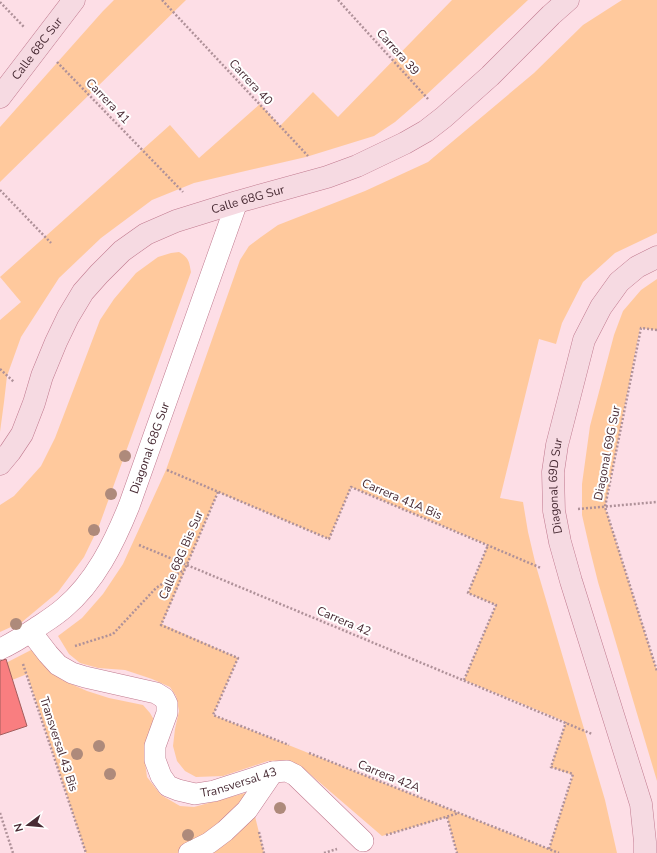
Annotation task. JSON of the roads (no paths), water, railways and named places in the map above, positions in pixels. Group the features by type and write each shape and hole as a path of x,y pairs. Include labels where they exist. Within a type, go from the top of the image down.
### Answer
{"street":[{"name":"Calle 68C Sur","path":"0,97 74,0"},
{"name":"Calle 68G Sur","path":"0,464 22,434 34,403 42,376 68,317 98,274 122,251 146,234 176,221 357,166 426,131 490,76 568,0"},
{"name":"Diagonal 68G Sur","path":"15,640 64,608 76,597 106,556 129,506 237,202"},
{"name":"Diagonal 69D Sur","path":"645,853 640,804 560,542 554,511 553,472 557,445 584,340 600,307 619,282 637,267 655,258"},
{"name":"Transversal 43","path":"15,640 48,654 58,665 72,673 156,693 164,698 167,704 167,713 155,746 155,760 161,776 168,786 196,794 214,791 273,772 287,771 295,775 363,841"},
{"path":"188,853 208,843 225,831 247,810 273,772"}]}
